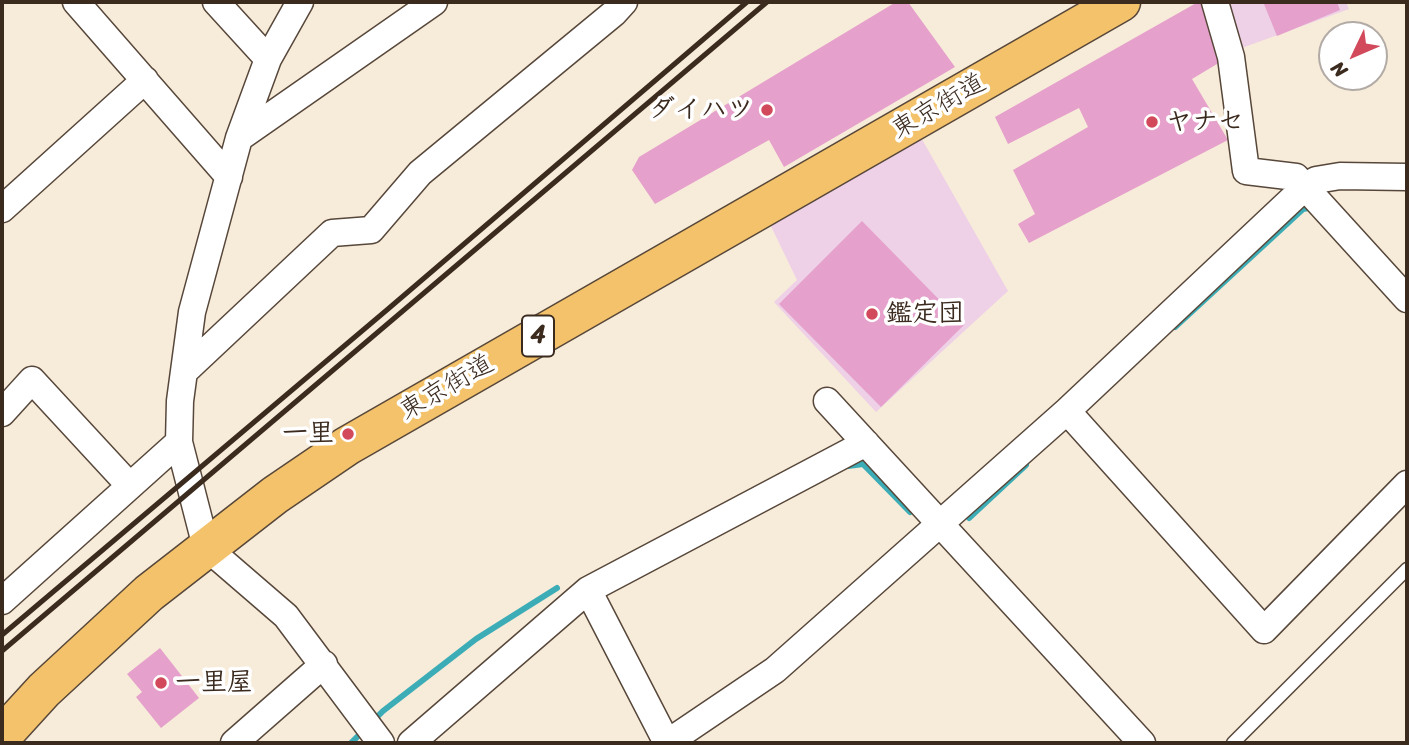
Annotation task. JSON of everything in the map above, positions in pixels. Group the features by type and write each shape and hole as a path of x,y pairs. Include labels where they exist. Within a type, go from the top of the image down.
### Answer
{"highway":[{"name":"東京街道","path":"2,736 44,690 149,593 275,495 358,439 1121,2"}],"street":[{"path":"76,2 229,177"},
{"path":"216,2 268,59"},
{"path":"300,2 268,59 239,138 192,312 180,401 179,442 206,547 286,616 381,743"},
{"path":"239,138 433,2"},
{"path":"1215,2 1231,57 1246,171 1296,177 1407,299"},
{"path":"184,372 332,233 371,230 420,173 615,5"},
{"path":"2,209 145,80"},
{"path":"588,590 667,743 775,670 1067,411 1305,187 1316,180 1340,176 1407,177"},
{"path":"2,413 32,380 130,486"},
{"path":"827,401 1142,743"},
{"path":"1067,411 1264,630 1407,484"},
{"path":"2,601 179,442"},
{"path":"411,743 588,590 866,443"},
{"path":"234,743 324,664"}],"lane":[{"path":"1233,743 1407,569"}],"shaded area":[{"path":"1225,2 1346,2 1349,9 1239,49"},
{"path":"919,134 1008,291 876,412 774,302 797,280 768,220"}],"building":[{"path":"896,2 908,2 955,67 784,167 769,140 655,204 632,170 639,157"},
{"name":"ヤナセ","path":"1202,2 1222,61 1192,79 1228,140 1029,243 1018,224 1035,214 1013,170 1088,127 1079,108 1008,144 995,117"},
{"path":"1337,2 1340,10 1277,36 1264,4"},
{"name":"鑑定団","path":"862,221 964,325 881,407 779,304"},
{"name":"一里屋","path":"160,648 199,698 161,728 136,697 142,692 127,674"}],"waterway":[{"path":"1175,327 1303,209 1314,207"},
{"path":"848,466 863,464 910,512"},
{"path":"969,518 1026,465"},
{"path":"372,722 476,639 557,588"},
{"path":"351,743 364,730"}],"railway":[{"path":"2,635 747,2"},
{"path":"2,651 767,2"}],"place":[{"name":"ダイハツ","path":"767,110"},
{"name":"ヤナセ","path":"1152,122"},
{"name":"鑑定団","path":"872,314"},
{"name":"一里","path":"348,434"},
{"name":"一里屋","path":"161,683"}]}
